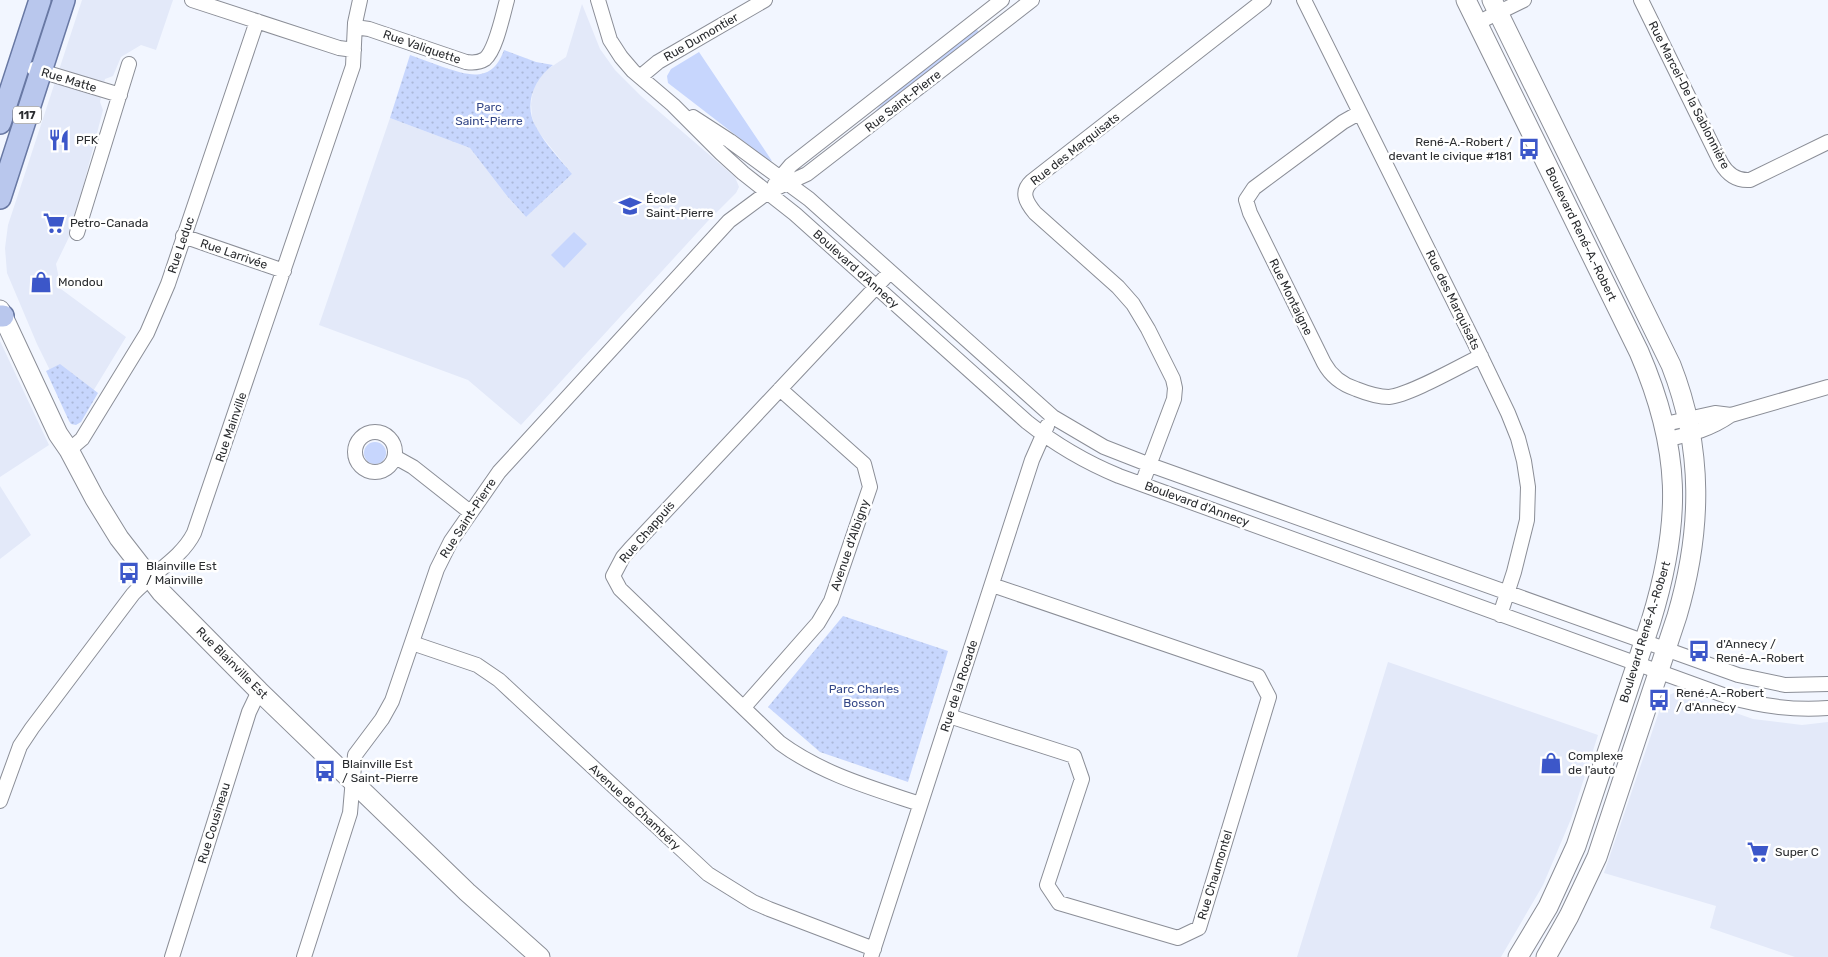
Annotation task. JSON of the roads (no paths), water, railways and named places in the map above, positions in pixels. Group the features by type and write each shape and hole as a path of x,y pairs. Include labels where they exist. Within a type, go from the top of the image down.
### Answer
{"main road":[{"name":"117","path":"0,123 40,0"},
{"name":"117","path":"0,198 64,0"},
{"path":"0,77 19,65"}],"street":[{"path":"192,0 232,6 257,21 340,49 354,50"},
{"name":"Rue Mainville","path":"0,801 20,746 32,728 134,594 149,578 182,550 194,533 352,66 355,27 360,0"},
{"name":"Rue Valiquette","path":"355,27 372,30 466,62 475,63 483,60 490,53 507,0"},
{"name":"Boulevard d'Annecy","path":"598,0 605,27 613,46 625,63 674,105 721,153 795,214 1042,434 1058,446 1090,464 1142,484 1726,696 1753,704 1789,708 1828,708"},
{"name":"Rue Dumontier","path":"640,77 658,62 764,0"},
{"name":"Rue Saint-Pierre","path":"784,181 791,165 987,4 1002,0"},
{"name":"Rue Saint-Pierre","path":"304,957 350,813 355,755 387,710 437,569 451,541 506,464 542,427 726,224 784,181 807,174 1032,0"},
{"name":"Rue des Marquisats","path":"1142,484 1174,399 1175,384 1144,320 1133,304 1118,287 1036,212 1026,200 1025,190 1032,181 1264,0"},
{"name":"Rue des Marquisats","path":"1304,0 1515,429 1524,461 1528,506 1526,528 1500,615"},
{"name":"Boulevard René-A.-Robert","path":"1466,0 1651,380 1666,432 1673,496 1670,545 1662,585 1576,846 1551,900 1518,957"},
{"path":"1477,23 1495,6 1524,0"},
{"name":"Rue Marcel-De la Sablonnière","path":"1641,0 1721,163 1732,176 1746,180 1755,178 1828,142"},
{"path":"987,4 1002,24"},
{"name":"Boulevard René-A.-Robert","path":"1495,6 1666,354 1679,387 1689,427 1696,493 1694,542 1686,584 1666,649 1596,857 1573,909 1546,957"},
{"name":"Rue Leduc","path":"69,450 82,439 147,333 163,296 257,21"},
{"path":"77,233 129,64"},
{"name":"Rue Matte","path":"19,65 120,95"},
{"name":"Boulevard d'Annecy","path":"674,105 730,141 809,199 1053,417 1098,444 1150,465 1738,675 1761,681 1796,685 1828,684"},
{"name":"Rue Montaigne","path":"1360,113 1342,122 1254,188 1246,200 1250,213 1324,363 1330,373 1344,384 1372,395 1387,397 1406,393 1480,356"},
{"name":"Rue Larrivée","path":"183,236 284,271"},
{"name":"Rue Chappuis","path":"890,272 623,557 613,576 620,589 780,743 798,756 844,779 920,804"},
{"name":"Rue Blainville Est","path":"1,314 58,434 69,450 113,529 149,578 259,691 476,901 540,957"},
{"path":"1666,432 1718,424 1731,415 1828,387"},
{"name":"Avenue d'Albigny","path":"744,707 818,623 831,601 870,487 864,464 780,389"},
{"name":"Rue de la Rocade","path":"872,953 1032,460 1042,434 1053,417"},
{"path":"395,457 413,466 470,512"},
{"name":"Rue Chaumontel","path":"949,716 1074,756 1082,779 1047,885 1060,902 1178,938 1199,928 1269,698 1258,676 992,585"},
{"name":"Avenue de Chambéry","path":"412,643 476,665 498,680 708,874 753,902 872,953"},
{"name":"Rue Cousineau","path":"172,957 249,712 259,691"}],"place":[{"name":"PFK","path":"59,140"},
{"name":"René-A.-Robert / devant le civique #181","path":"1529,149"},
{"name":"École Saint-Pierre","path":"630,206"},
{"name":"Petro-Canada","path":"54,223"},
{"name":"Mondou","path":"41,282"},
{"name":"Blainville Est / Mainville","path":"129,573"},
{"name":"d'Annecy / René-A.-Robert","path":"1699,651"},
{"name":"René-A.-Robert / d'Annecy","path":"1659,700"},
{"name":"Complexe de l'auto","path":"1551,763"},
{"name":"Blainville Est / Saint-Pierre","path":"325,771"},
{"name":"Super C","path":"1758,852"}],"park label":[{"name":"Parc Saint-Pierre","path":"489,114"},
{"name":"Parc Charles Bosson","path":"864,696"}]}
